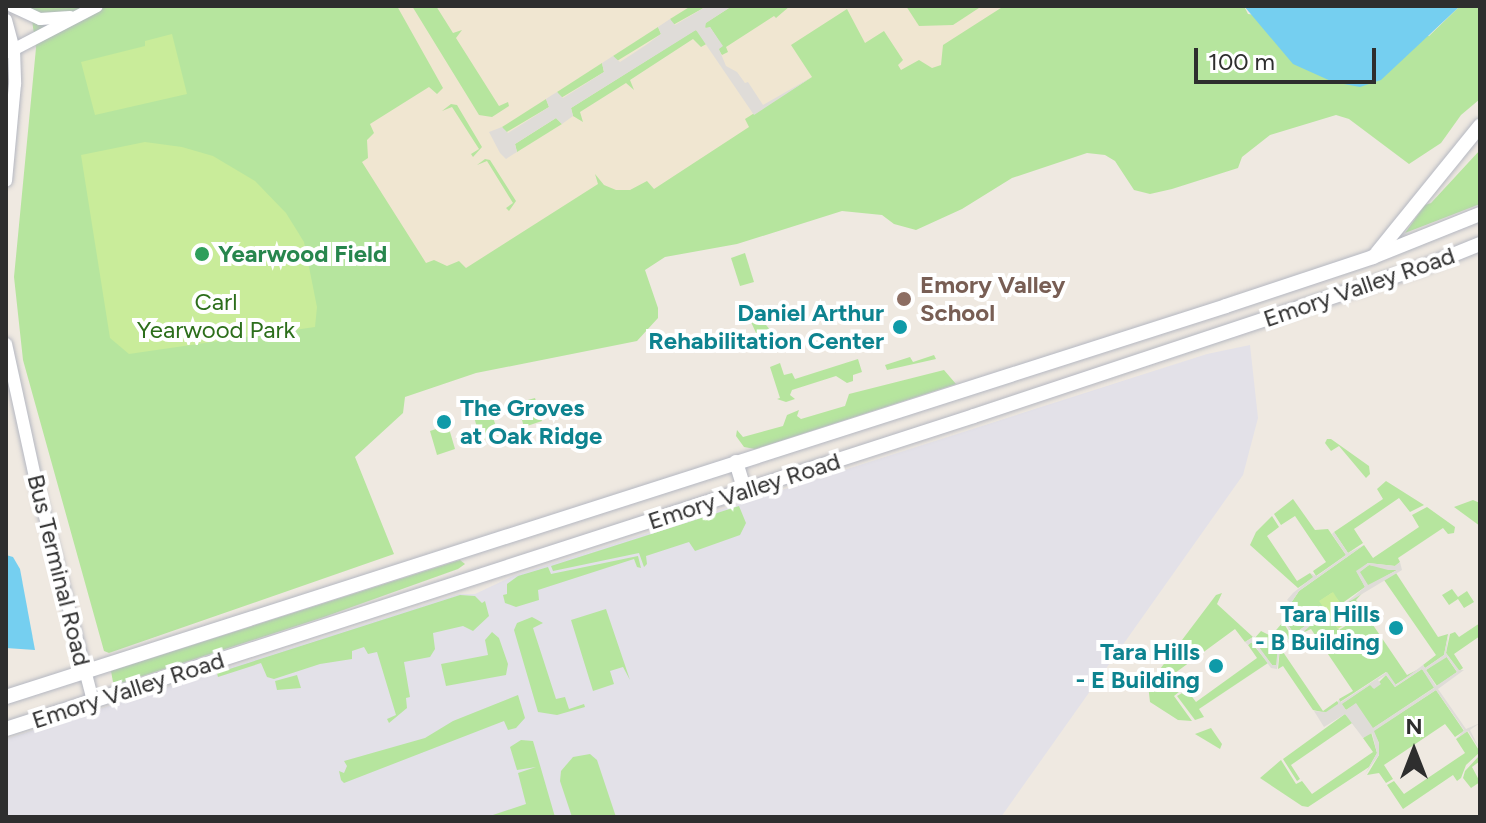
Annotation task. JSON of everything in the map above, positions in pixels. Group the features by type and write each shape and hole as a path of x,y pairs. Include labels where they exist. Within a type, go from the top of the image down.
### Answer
{"main road":[{"path":"1373,257 1480,126"},
{"name":"Emory Valley Road","path":"6,697 1373,257 1480,214"},
{"name":"Emory Valley Road","path":"6,729 745,491 1409,272 1480,244"},
{"path":"736,462 745,491"}],"street":[{"path":"12,6 40,19 77,16"},
{"path":"10,52 97,6"},
{"path":"6,20 13,110 6,181"},
{"path":"6,98 13,110"},
{"name":"Bus Terminal Road","path":"6,344 93,701"}],"shaded area":[{"path":"326,6 1034,6 480,357 358,166"},
{"path":"707,6 732,6 706,23 705,28 710,27 723,46 719,49 726,66 737,72 745,83 748,82 763,105 812,77 754,115 696,30 571,108 573,116 562,124 556,118 515,144 517,152 506,159 500,153 489,132 502,127 508,133 549,107 546,99 552,95 557,92 563,98 604,72 602,63 613,56 620,62 646,45 661,34 658,27 670,19 675,25"},
{"path":"1250,345 1258,418 1243,475 1001,817 6,817 6,739 458,594 475,594 513,576 1207,354"},
{"path":"1334,532 1348,553 1364,545 1299,591 1291,603 1287,600 1313,577 1310,573 1317,576 1346,555 1332,534"},
{"path":"1400,562 1402,570 1342,606 1365,587 1356,571 1368,563 1395,566","holes":["1369,565 1397,570 1368,585 1360,572"]},
{"path":"1326,611 1296,639 1280,648 1277,669 1271,668 1252,642 1248,645 1245,642 1255,636 1254,640 1272,665 1276,665 1278,647 1292,637 1285,620 1294,634"},
{"path":"1449,631 1446,653 1459,670 1464,670 1438,689 1466,729 1480,723 1470,730 1480,750 1468,731 1456,739 1464,730 1436,690 1374,731 1379,743 1379,755 1365,774 1377,753 1372,733 1363,738 1345,714 1324,727 1314,711 1326,712 1338,704 1338,700 1341,702 1387,672 1396,685 1423,665 1425,668 1444,655","holes":["1447,657 1457,672 1436,686 1426,670","1422,669 1434,688 1373,728 1356,703 1346,710 1342,704 1370,685 1374,689 1381,684 1378,680 1386,675 1395,687"]}],"green space":[{"name":"Carl Yearwood Park","path":"30,6 397,6 443,88 437,94 429,87 370,124 374,133 367,140 368,158 362,162 426,263 434,260 447,266 459,261 466,268 598,184 595,174 604,185 616,190 630,190 647,181 654,189 749,127 745,119 812,77 791,45 847,9 865,43 884,31 903,60 898,65 901,70 919,60 932,68 941,65 943,45 1004,6 1244,6 1248,14 1429,36 1460,6 1480,6 1480,99 1461,115 1441,143 1409,164 1349,119 1336,115 1270,135 1242,157 1238,168 1150,194 1134,190 1115,161 1105,155 1087,153 1012,178 962,209 916,230 894,224 882,215 842,211 737,244 665,257 645,270 658,308 658,318 637,341 476,373 405,397 403,413 355,457 394,554 109,653 104,651 23,360 14,277 36,48"},
{"path":"412,6 436,6 453,33 462,30 456,38 499,106 508,102 509,106 492,117 479,115"},
{"path":"691,6 707,6 673,25 670,19"},
{"path":"732,6 790,6 776,18 774,16 726,47 728,52 722,55 718,49 722,46 710,27 706,29 704,24"},
{"path":"906,6 982,6 953,25 919,26"},
{"path":"658,27 661,34 617,61 613,56"},
{"path":"695,30 701,32 708,43 701,47 693,39 630,80 634,90 626,83 580,112 583,122 573,116 571,108"},
{"path":"172,34 187,94 95,115 81,62 145,46 145,41"},
{"path":"602,63 604,72 561,98 557,92"},
{"path":"546,99 549,107 505,133 502,127"},
{"path":"451,104 457,105 482,147 473,157 471,154 479,149 452,107 442,111"},
{"path":"556,118 562,124 517,152 515,144"},
{"name":"Yearwood Field","path":"145,142 182,147 213,156 255,181 286,213 304,242 317,307 315,327 129,354 110,338 81,155"},
{"path":"1480,150 1480,204 1405,233 1425,205 1431,203"},
{"path":"485,159 490,160 516,201 509,211 506,208 513,203 487,161 477,165"},
{"path":"745,253 754,282 740,286 731,258"},
{"path":"783,307 793,310 791,323 778,315 762,320 771,331 757,335 751,322 753,315"},
{"path":"934,355 936,359 887,370 885,365 910,357 913,362"},
{"path":"858,359 862,372 853,375 853,381 847,383 836,376 792,390 790,395 795,399 786,402 777,399 780,398 770,367 780,363 784,375 792,373 795,379"},
{"path":"944,370 956,384 755,449 744,447 736,436 737,430 743,437 783,426 787,415 799,410 797,416 801,419 845,406 849,394"},
{"path":"535,398 542,421 524,427 517,403"},
{"path":"491,412 499,435 481,441 474,417"},
{"path":"448,425 455,449 437,455 430,431"},
{"path":"1331,439 1369,466 1370,474 1366,478 1339,446 1331,451 1325,443"},
{"path":"1386,481 1424,505 1410,512 1399,498 1354,529 1363,543 1348,553 1334,532 1383,499 1377,489"},
{"path":"1293,499 1315,530 1328,529 1346,555 1316,576 1313,571 1326,562 1295,516 1281,525 1274,514"},
{"path":"1473,500 1480,503 1480,526 1454,507"},
{"path":"739,506 746,523 740,535 695,551 689,542 646,556 647,564 644,567 639,553 553,571 551,566"},
{"path":"1427,507 1455,527 1454,533 1448,534 1443,528 1398,558 1400,562 1395,566 1368,563 1357,572 1365,587 1341,604 1332,593 1320,601 1326,611 1294,634 1285,620 1295,607 1291,603 1299,591 1364,545 1373,558 1419,527 1412,515"},
{"path":"1272,516 1279,527 1267,536 1297,581 1310,573 1314,577 1298,588 1250,545 1256,532"},
{"path":"638,556 641,568 637,567 634,559 538,590 539,600 516,607 505,603 503,595 507,594 507,584 518,576 548,567 551,574"},
{"path":"460,560 465,564 458,569 324,617 121,683 113,682 111,671"},
{"path":"1369,565 1397,570 1368,586 1359,572"},
{"path":"1396,573 1438,637 1448,634 1444,655 1425,668 1423,665 1436,655 1384,580 1369,587"},
{"path":"1366,589 1356,600 1407,675 1421,668 1395,685 1386,672 1340,702 1339,699 1353,691 1311,629 1294,637 1327,613 1339,630 1352,622 1342,606"},
{"path":"1452,589 1458,597 1467,591 1474,602 1464,608 1458,599 1449,605 1442,595"},
{"path":"1333,592 1351,620 1338,629 1319,601"},
{"path":"1222,593 1217,604 1253,637 1245,642 1235,629 1175,673 1185,687 1174,696 1192,721 1178,720 1150,702 1148,685 1216,595"},
{"path":"460,595 475,596 482,603 485,601 489,616 473,631 463,626 433,633 435,649 430,657 404,662 410,697 406,698 407,708 389,723 387,719 396,715 377,652 368,654 364,647 352,651 352,659 320,664 274,679 267,677 261,663 218,677 217,673"},
{"path":"606,609 630,680 623,667 610,671 614,684 593,691 571,620"},
{"path":"532,617 543,623 533,628 556,699 565,697 569,709 584,704 585,707 557,715 538,712 514,630 517,623"},
{"path":"1283,622 1292,637 1278,647 1277,665 1272,665 1253,640 1261,631 1271,636"},
{"path":"1480,623 1480,636 1454,654 1463,668 1459,671 1446,653 1450,634 1455,632 1459,637"},
{"path":"492,632 499,638 508,664 506,675 446,686 441,664 488,655 485,640"},
{"path":"1292,639 1281,649 1323,711 1337,701 1339,704 1330,710 1339,705 1344,713 1326,723 1323,717 1326,713 1313,710 1283,666 1278,669 1280,648"},
{"path":"1251,642 1268,663 1199,709 1204,717 1195,720 1177,696 1187,690 1196,702 1257,658 1248,645"},
{"path":"1446,656 1457,672 1437,686 1426,670"},
{"path":"1422,669 1435,687 1372,729 1356,704 1346,710 1341,704 1371,684 1373,688 1386,675 1395,687"},
{"path":"297,675 301,688 277,690 275,681"},
{"path":"1436,690 1464,731 1455,737 1445,724 1384,765 1393,779 1386,783 1379,773 1367,775 1379,755 1379,743 1373,731"},
{"path":"518,695 525,718 516,728 508,730 504,721 344,783 341,780 339,771 344,773 347,766 344,761 425,738 453,721"},
{"path":"1345,714 1363,736 1352,723 1291,765 1300,779 1297,781 1283,759"},
{"path":"1211,728 1222,744 1220,749 1195,734"},
{"path":"1467,731 1480,752 1466,765 1461,778 1457,781 1453,775 1403,809 1387,785 1394,781 1404,794 1465,753 1456,739"},
{"path":"1371,732 1377,753 1369,767 1308,807 1260,778 1281,760 1296,784 1302,781 1312,794 1373,752 1363,738"},
{"path":"521,740 533,741 555,817 487,817 526,804 518,773 536,767 517,770 510,747"},
{"path":"590,754 597,760 616,817 572,817 560,781 561,771 573,757"},
{"path":"1480,755 1480,761 1472,767 1480,782 1471,788 1463,778 1465,771"}],"water":[{"path":"1244,6 1460,6 1381,80 1360,87 1333,82 1293,64"},
{"path":"6,555 13,557 20,569 35,650 6,648"}],"place":[{"name":"Yearwood Field","path":"202,254"},
{"name":"Emory Valley School","path":"904,299"},
{"name":"Daniel Arthur Rehabilitation Center","path":"900,327"},
{"name":"The Groves at Oak Ridge","path":"444,422"},
{"name":"Tara Hills - B Building","path":"1396,628"},
{"name":"Tara Hills - E Building","path":"1216,666"}]}
